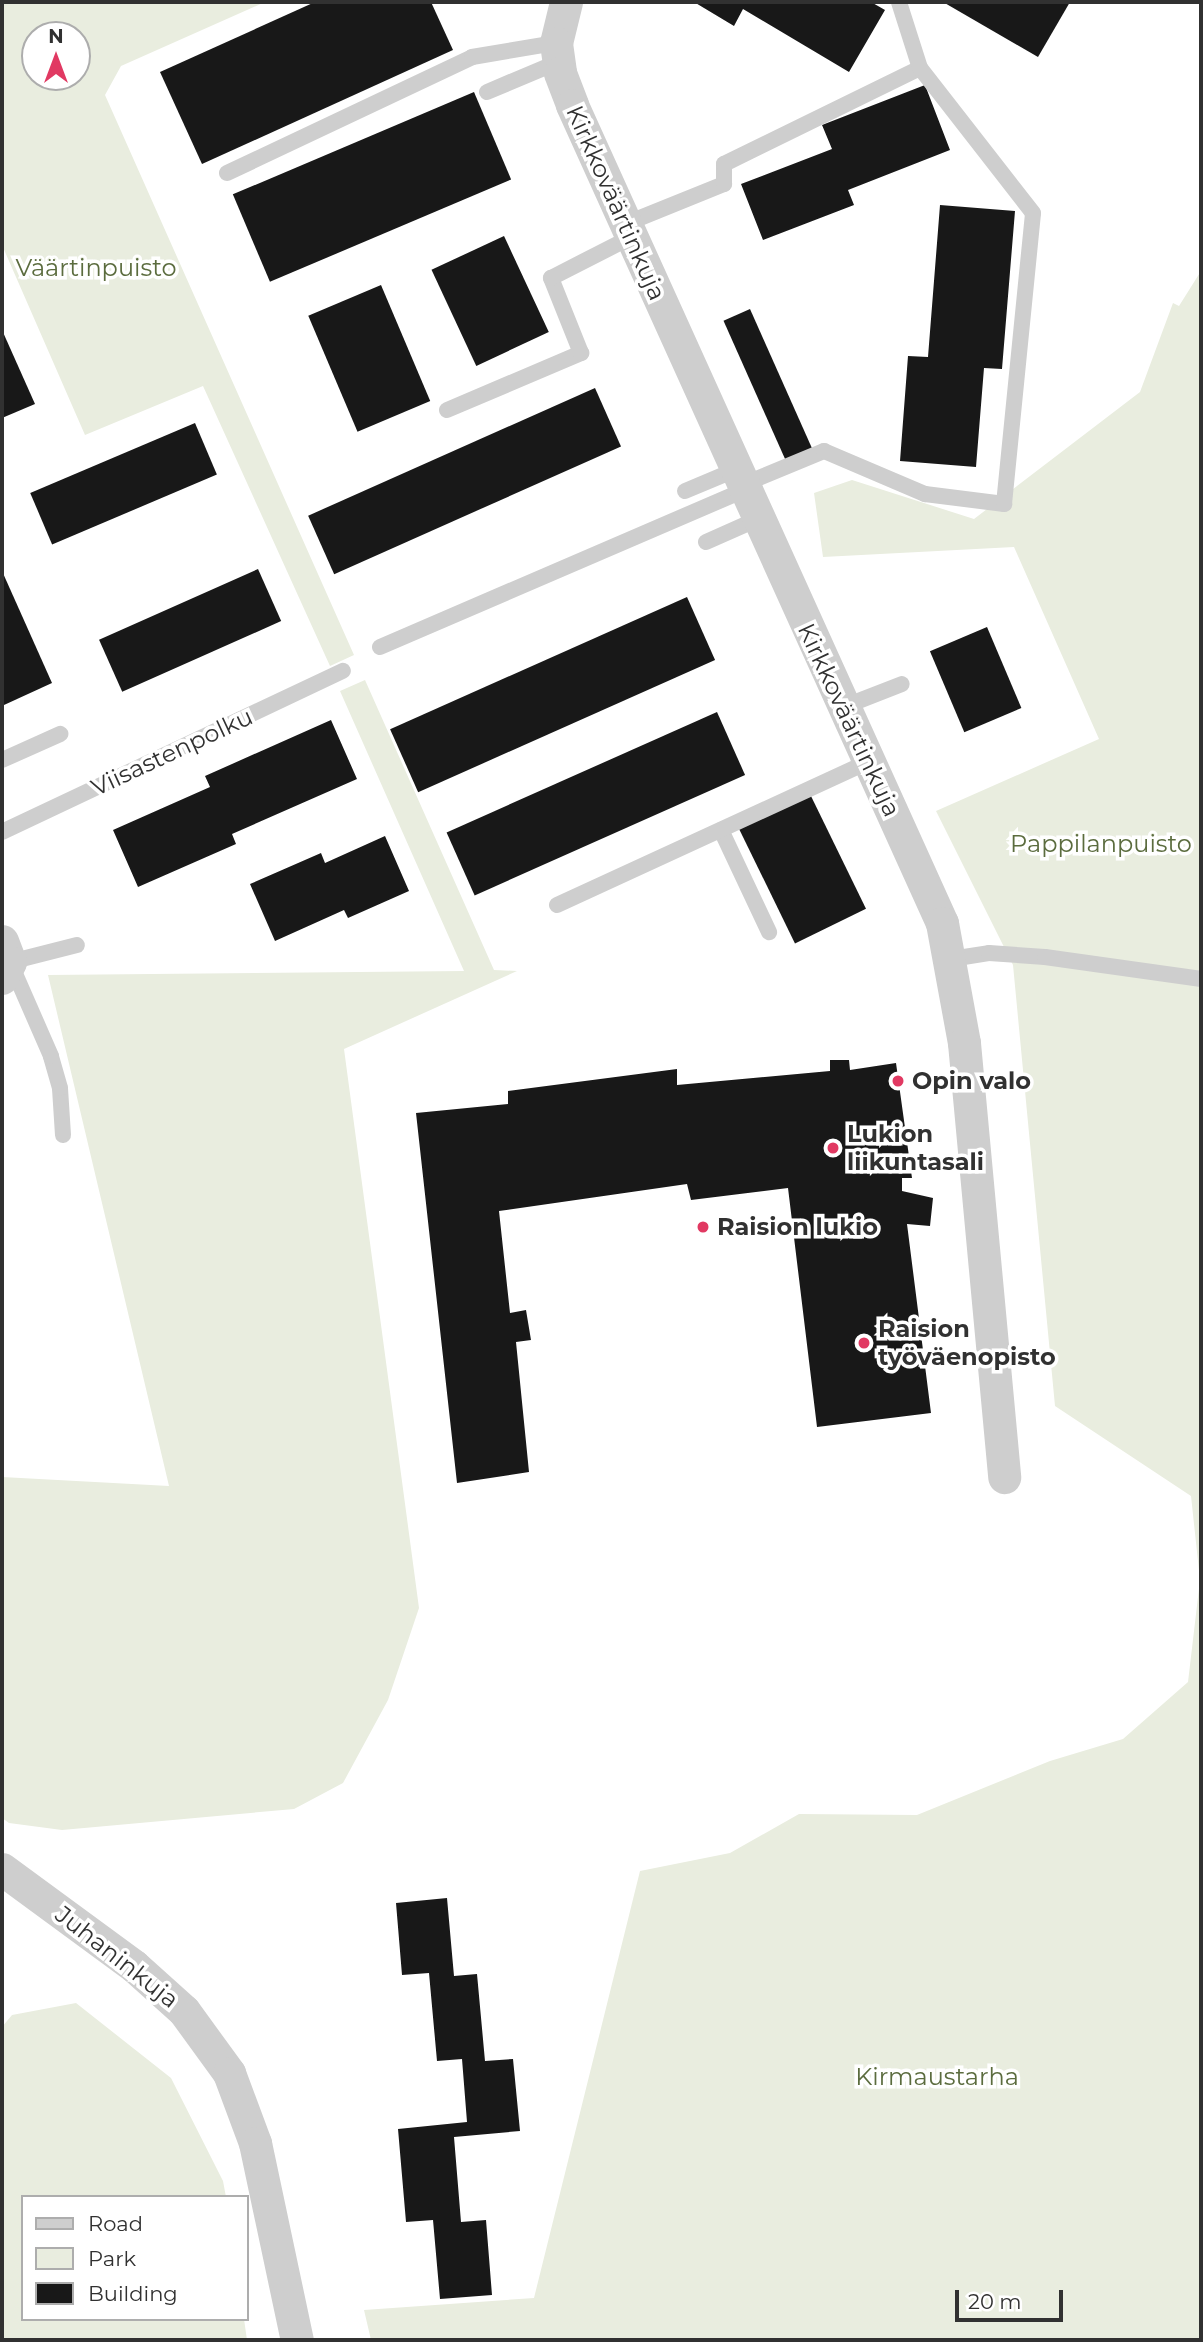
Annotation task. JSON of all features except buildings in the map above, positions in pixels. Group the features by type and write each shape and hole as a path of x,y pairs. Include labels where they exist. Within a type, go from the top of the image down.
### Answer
{"street":[{"path":"557,52 566,2"},
{"name":"Kirkkoväärtinkuja","path":"557,52 572,106 942,923 951,959 964,1043 1004,1477"},
{"name":"Juhaninkuja","path":"2,1869 134,1966 184,2011 229,2073 255,2143 297,2340"}],"lane":[{"path":"380,647 745,491 824,451 925,494 1004,504 1033,213 920,68 899,2"},
{"path":"487,92 557,52"},
{"path":"227,173 472,58 557,52"},
{"path":"447,410 582,353 551,278 628,231 724,184 724,164 920,68"},
{"path":"685,491 745,491"},
{"path":"706,542 745,491"},
{"name":"Viisastenpolku","path":"2,832 343,671"},
{"path":"843,707 902,684"},
{"path":"2,760 60,734"},
{"path":"556,905 868,762"},
{"path":"721,830 769,932"},
{"path":"63,1135 60,1088 51,1056 4,960 78,945"},
{"path":"951,959 989,953 1045,957 1201,979"}],"green space":[{"name":"Väärtinpuisto","path":"2,2 265,2 121,66 105,95 354,655 330,666 203,386 85,435 2,245"},
{"name":"Kirmaustarha","path":"1201,271 1201,2340 371,2340 364,2310 534,2298 640,1871 730,1853 799,1814 917,1815 1050,1761 1123,1739 1188,1682 1200,1580 1191,1496 1055,1406 1013,965 936,811 1099,739 1014,547 823,557 814,493 852,480 974,519 1140,392 1173,303 1179,306"},
{"path":"365,680 494,970 517,971 344,1049 419,1608 388,1700 343,1783 294,1809 62,1830 9,1823 2,1818 2,1477 169,1486 48,975 464,971 340,691"},
{"path":"76,2003 171,2078 223,2181 226,2195 21,2195 21,2321 244,2321 247,2340 2,2340 2,2027 12,2015"}],"place":[{"name":"Opin valo","path":"898,1081"},
{"name":"Lukion liikuntasali","path":"833,1148"},
{"name":"Raision lukio","path":"703,1227"},
{"name":"Raision työväenopisto","path":"864,1343"}],"park label":[{"name":"Pappilanpuisto","path":"1101,844"}]}
